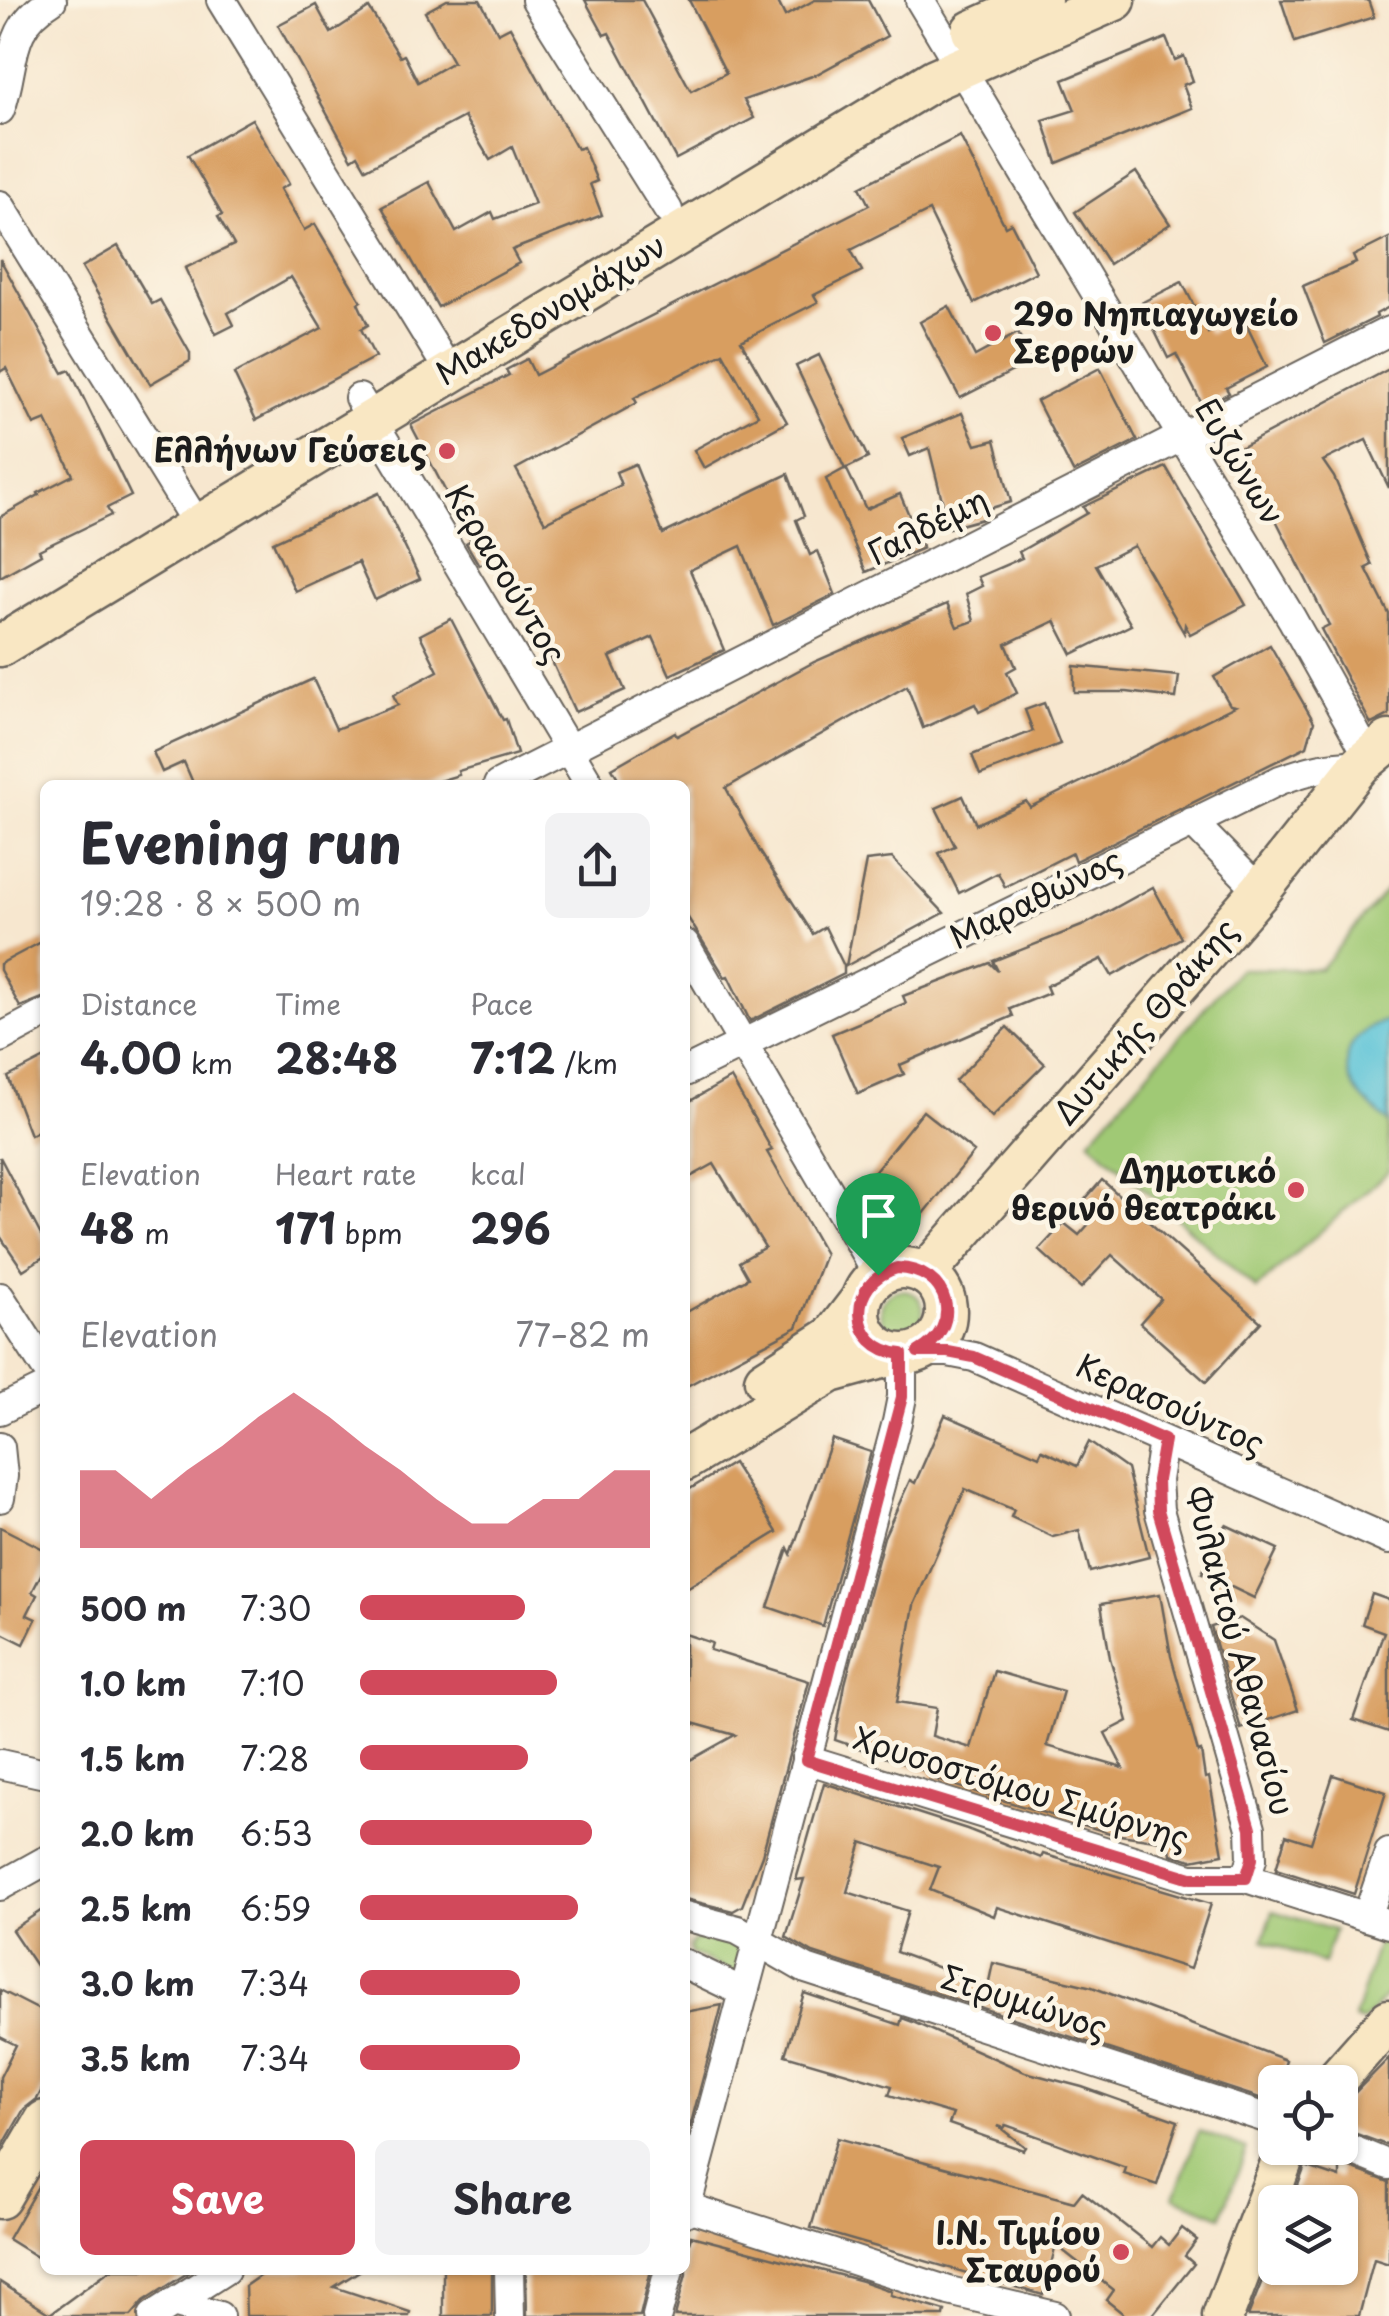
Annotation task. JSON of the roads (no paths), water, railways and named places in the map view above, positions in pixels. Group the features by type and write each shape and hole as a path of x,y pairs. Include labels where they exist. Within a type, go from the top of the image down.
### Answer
{"street":[{"path":"0,110 22,26 52,0"},
{"path":"221,0 443,361"},
{"path":"536,0 668,210"},
{"name":"Ευζώνων","path":"920,0 1373,754"},
{"name":"Μακεδονομάχων","path":"0,619 190,514 1041,0"},
{"name":"Μακεδονομάχων","path":"443,361 668,210 888,75 1115,0"},
{"path":"0,204 190,514"},
{"name":"Γαλδέμη","path":"508,780 1389,331"},
{"name":"Κερασούντος","path":"366,408 587,780"},
{"name":"Μακεδονομάχων","path":"0,646 190,514"},
{"name":"Μαραθώνος","path":"690,1069 1192,822 1311,768 1373,754"},
{"name":"Δυτικής Θράκης","path":"926,1274 1260,891 1373,754"},
{"path":"1192,822 1260,891"},
{"path":"690,952 744,1042 869,1288 859,1312 866,1334 882,1349 905,1353"},
{"path":"0,1038 40,1017"},
{"path":"690,1425 834,1336 869,1288 897,1268 926,1274 942,1292 946,1313 940,1334 905,1353 831,1372 690,1457"},
{"path":"0,1297 10,1332 40,1363"},
{"name":"Κερασούντος","path":"905,1353 948,1352 974,1357 1389,1540"},
{"path":"690,2194 897,1422 905,1353"},
{"path":"0,1410 40,1390"},
{"name":"Φυλακτού Αθανασίου","path":"1164,1440 1157,1480 1158,1510 1251,1828 1252,1859 1246,1878"},
{"path":"0,1447 0,1498"},
{"name":"Χρυσοστόμου Σμύρνης","path":"806,1760 1191,1878 1246,1878 1378,1921"},
{"path":"0,1764 40,1773"},
{"path":"1378,1921 1389,1852"},
{"path":"0,1886 40,1864"},
{"name":"Στρυμώνος","path":"690,1918 728,1926 806,1969 1258,2115"},
{"path":"690,1966 743,1992"},
{"path":"1349,2065 1389,2020"},
{"path":"0,2198 40,2130"},
{"path":"1358,2153 1389,2165"},
{"path":"1224,2316 1281,2165"},
{"path":"690,2210 946,2304 1055,2316"},
{"path":"163,2310 217,2275"},
{"path":"509,2275 510,2316"},
{"path":"657,2316 668,2275"},
{"path":"163,2310 219,2316"}],"water":[{"path":"1384,1021 1389,1022 1389,1123 1354,1087 1347,1061 1359,1037"}],"place":[{"name":"29ο Νηπιαγωγείο Σερρών","path":"993,333"},
{"name":"Ελλήνων Γεύσεις","path":"447,451"},
{"name":"Δημοτικό θερινό θεατράκι","path":"1296,1190"},
{"name":"Ι.Ν. Τιμίου Σταυρού","path":"1121,2252"}]}
